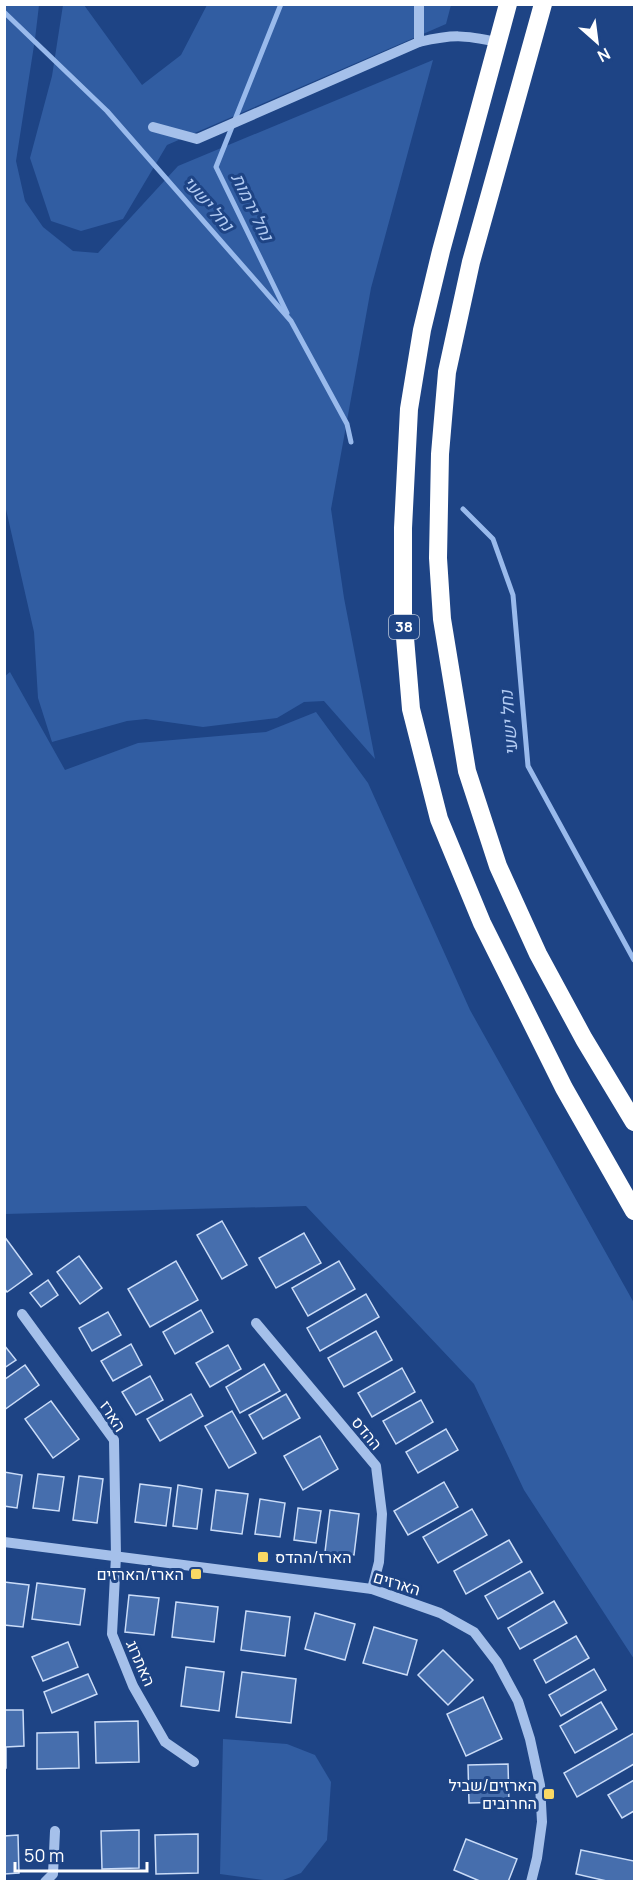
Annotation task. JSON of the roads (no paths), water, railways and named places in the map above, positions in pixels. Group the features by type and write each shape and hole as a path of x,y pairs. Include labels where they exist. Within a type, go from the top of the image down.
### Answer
{"highway":[{"name":"38","path":"508,4 438,263 422,330 409,409 403,528 403,603 411,710 439,819 482,923 564,1088 634,1211"},
{"name":"38","path":"543,4 471,262 447,372 440,477 438,558 442,619 467,771 498,866 538,954 584,1039 634,1122"}],"street":[{"path":"419,4 419,42"},
{"path":"153,127 197,139 419,42 448,35 462,35 498,42"},
{"name":"הארז","path":"22,1314 114,1440 116,1556"},
{"name":"ההדס","path":"256,1323 376,1466 382,1514 379,1562 372,1589"},
{"name":"הארזים","path":"4,1542 372,1589 440,1613 474,1632 497,1662 518,1701 530,1739 540,1785 542,1822 531,1881"},
{"name":"האתרוג","path":"116,1556 111,1634 133,1686 165,1742 194,1762"},
{"path":"45,1881 53,1874 55,1831"}],"waterway":[{"name":"נחל ירמות","path":"281,4 216,167 287,313"},
{"name":"נחל ישעי","path":"4,12 107,111 291,321 347,424 351,442"},
{"name":"נחל ישעי","path":"463,509 493,539 513,595 528,766 634,960"}],"place":[{"name":"הארז/ההדס","path":"263,1557"},
{"name":"הארז/הארזים","path":"196,1574"},
{"name":"הארזים/שביל החרובים","path":"549,1794"}]}
